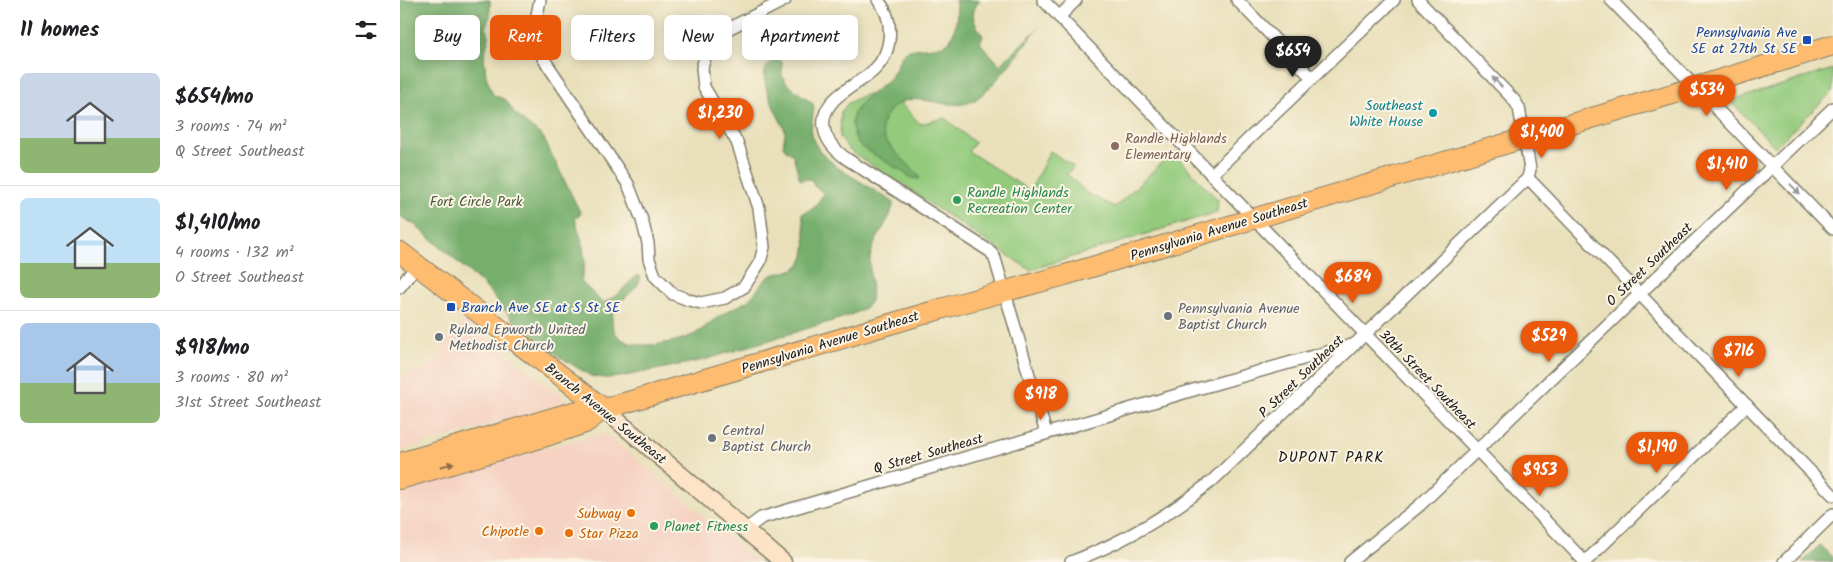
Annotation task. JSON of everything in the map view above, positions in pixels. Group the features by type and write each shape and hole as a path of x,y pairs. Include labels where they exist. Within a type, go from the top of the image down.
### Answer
{"highway":[{"name":"Pennsylvania Avenue Southeast","path":"400,463 573,412 604,409 1253,218 1524,130 1696,87 1833,45"},
{"name":"Branch Avenue Southeast","path":"400,252 604,409"},
{"name":"Pennsylvania Avenue Southeast","path":"400,479 585,423 604,409"}],"main road":[{"name":"Branch Avenue Southeast","path":"604,409 783,562"}],"street":[{"path":"540,0 536,30 543,58 628,184 642,220 648,243 649,259 655,276 673,294 701,302 725,298 744,287 760,262 764,247 759,208 737,142 704,87 702,68 707,50 720,33 785,0"},
{"path":"878,0 884,9 889,23 890,37 887,49 881,62 875,69 840,94 830,105 824,122 826,138 833,148 847,159 991,252 995,259 1046,433"},
{"name":"30th Street Southeast","path":"1043,0 1585,562"},
{"path":"1059,16 1076,0"},
{"path":"1237,0 1312,78"},
{"path":"1212,175 1394,0"},
{"path":"1418,0 1514,100 1519,108 1530,169 1528,178 1833,495"},
{"path":"1611,0 1833,229"},
{"name":"O Street Southeast","path":"1350,562 1404,519 1477,451 1833,108"},
{"name":"P Street Southeast","path":"1071,562 1140,530 1199,491 1236,460 1528,178"},
{"path":"400,287 417,265"},
{"name":"Q Street Southeast","path":"745,530 760,518 1046,433 1354,345"},
{"path":"1585,562 1747,405"},
{"path":"1784,562 1833,514"}],"shaded area":[{"path":"464,321 565,399 564,403 400,451 400,376 429,367"},
{"path":"605,433 758,562 400,562 400,489 425,479"}],"green space":[{"name":"Fort Circle Park","path":"400,0 490,0 490,16 486,26 489,37 484,56 486,76 493,95 506,100 515,114 543,137 581,214 575,219 582,242 585,262 581,282 603,303 617,295 636,276 640,276 636,287 616,308 613,315 612,323 616,334 624,340 635,344 648,345 686,338 747,301 770,276 795,269 801,263 805,252 805,232 802,214 814,208 824,193 814,186 811,179 800,180 793,155 783,146 784,128 771,101 765,79 765,70 770,63 779,60 782,62 782,76 787,84 814,106 811,130 814,142 821,153 837,167 893,202 891,213 874,244 870,256 871,301 862,310 842,318 704,360 620,377 605,378 591,376 560,357 513,320 483,284 415,225 400,216"},
{"path":"955,0 980,0 973,14 983,36 980,43 1000,65 1038,28 997,80 971,102 949,104 926,100 904,101 895,106 886,116 882,126 883,134 892,148 920,177 919,179 912,178 859,145 853,133 852,122 859,106 891,76 904,53 912,49 938,46 949,42 956,22"},
{"path":"1833,69 1833,91 1775,147 1730,101"},
{"path":"864,95 883,96 897,101 920,124 945,118 975,143 968,151 1030,191 1050,151 1074,167 1067,174 1088,194 1115,207 1173,152 1218,200 1217,212 1030,270 849,150 840,137 841,112 848,103"},
{"path":"1820,545 1833,558 1833,562 1802,562"}],"place":[{"name":"Pennsylvania Ave SE at 27th St SE","path":"1807,40"},
{"name":"Southeast White House","path":"1433,113"},
{"name":"Randle Highlands Elementary","path":"1115,146"},
{"name":"Randle Highlands Recreation Center","path":"957,200"},
{"name":"Branch Ave SE at S St SE","path":"451,307"},
{"name":"Pennsylvania Avenue Baptist Church","path":"1168,316"},
{"name":"Ryland Epworth United Methodist Church","path":"439,337"},
{"name":"Central Baptist Church","path":"712,438"},
{"name":"Subway","path":"631,513"},
{"name":"Planet Fitness","path":"654,526"},
{"name":"Chipotle","path":"539,531"},
{"name":"Star Pizza","path":"569,533"}],"district":[{"name":"DUPONT PARK","path":"1331,457"}]}
